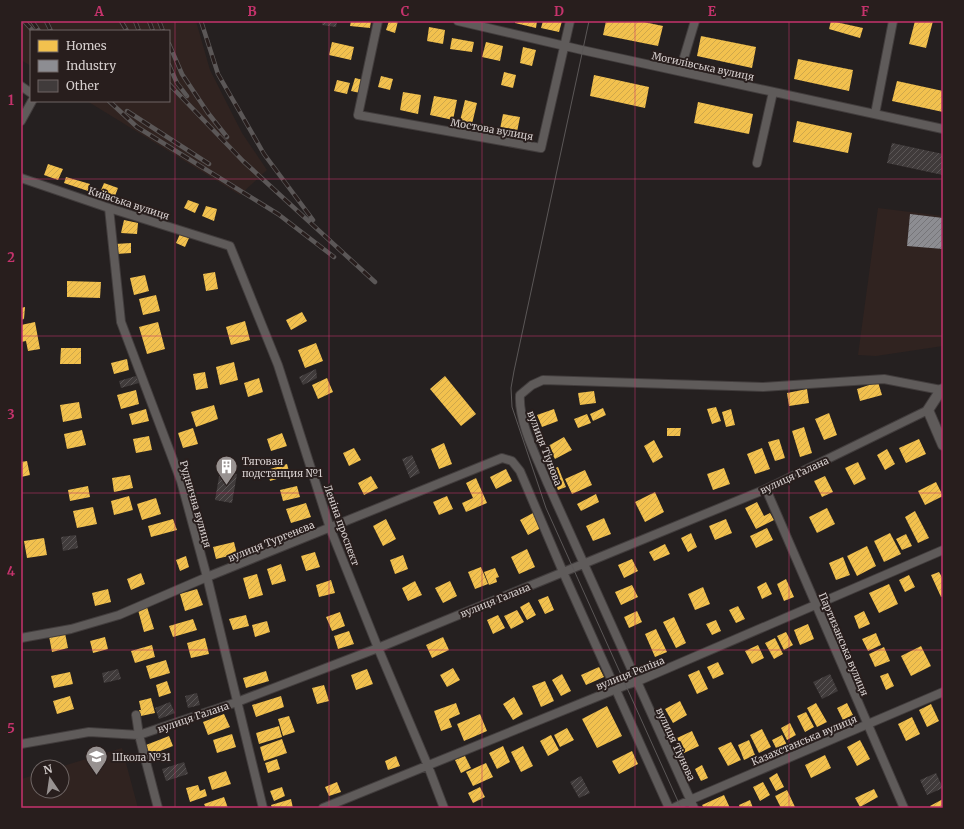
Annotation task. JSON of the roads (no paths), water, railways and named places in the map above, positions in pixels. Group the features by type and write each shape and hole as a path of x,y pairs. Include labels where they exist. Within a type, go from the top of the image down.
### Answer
{"street":[{"name":"Мостова вулиця","path":"378,21 358,115 541,148 570,21"},
{"name":"Могилівська вулиця","path":"458,21 943,129"},
{"path":"680,71 695,21"},
{"path":"875,114 894,21"},
{"path":"21,86 30,92"},
{"path":"757,163 773,92"},
{"path":"21,121 31,102"},
{"name":"Київська вулиця","path":"21,178 109,208 230,246"},
{"name":"Руднична вулиця","path":"109,208 121,322 181,481 207,577 263,808"},
{"name":"Леніна проспект","path":"230,246 278,365 330,528 444,808"},
{"name":"вулиця Тіунова","path":"694,808 547,482 519,406 520,395 532,385 543,380 762,387 884,379 942,389"},
{"path":"942,389 928,410 943,445"},
{"name":"вулиця Галана","path":"21,744 90,732 139,736 237,702 378,648 766,489 928,410"},
{"name":"вулиця Тургенєва","path":"21,638 71,629 119,615 207,577 502,458 512,461 520,471 563,572"},
{"name":"Партизанська вулиця","path":"766,489 904,808"},
{"name":"вулиця Рєпіна","path":"323,808 636,682 943,550"},
{"path":"563,572 669,808"},
{"name":"Казахстанська вулиця","path":"673,808 943,692"},
{"path":"136,715 139,736 158,808"}],"tram line":[{"path":"589,21 514,371 511,388 512,407 546,508 681,808"}],"railway":[{"path":"24,21 32,30"},
{"path":"32,21 38,30"},
{"path":"46,21 50,30"},
{"path":"121,21 126,30"},
{"path":"135,21 139,30"},
{"path":"149,21 153,30"},
{"path":"159,21 163,30"},
{"path":"201,21 218,74 264,154 313,220"},
{"path":"170,46 182,74 208,113 227,137"},
{"path":"170,67 177,83 187,96"},
{"path":"170,85 243,161 375,282"},
{"path":"110,102 137,127 278,214 334,257"},
{"path":"127,111 209,164"}],"place":[{"name":"Тяговая подстанция №1","path":"226,486"},
{"name":"Школа №31","path":"96,776"}]}
